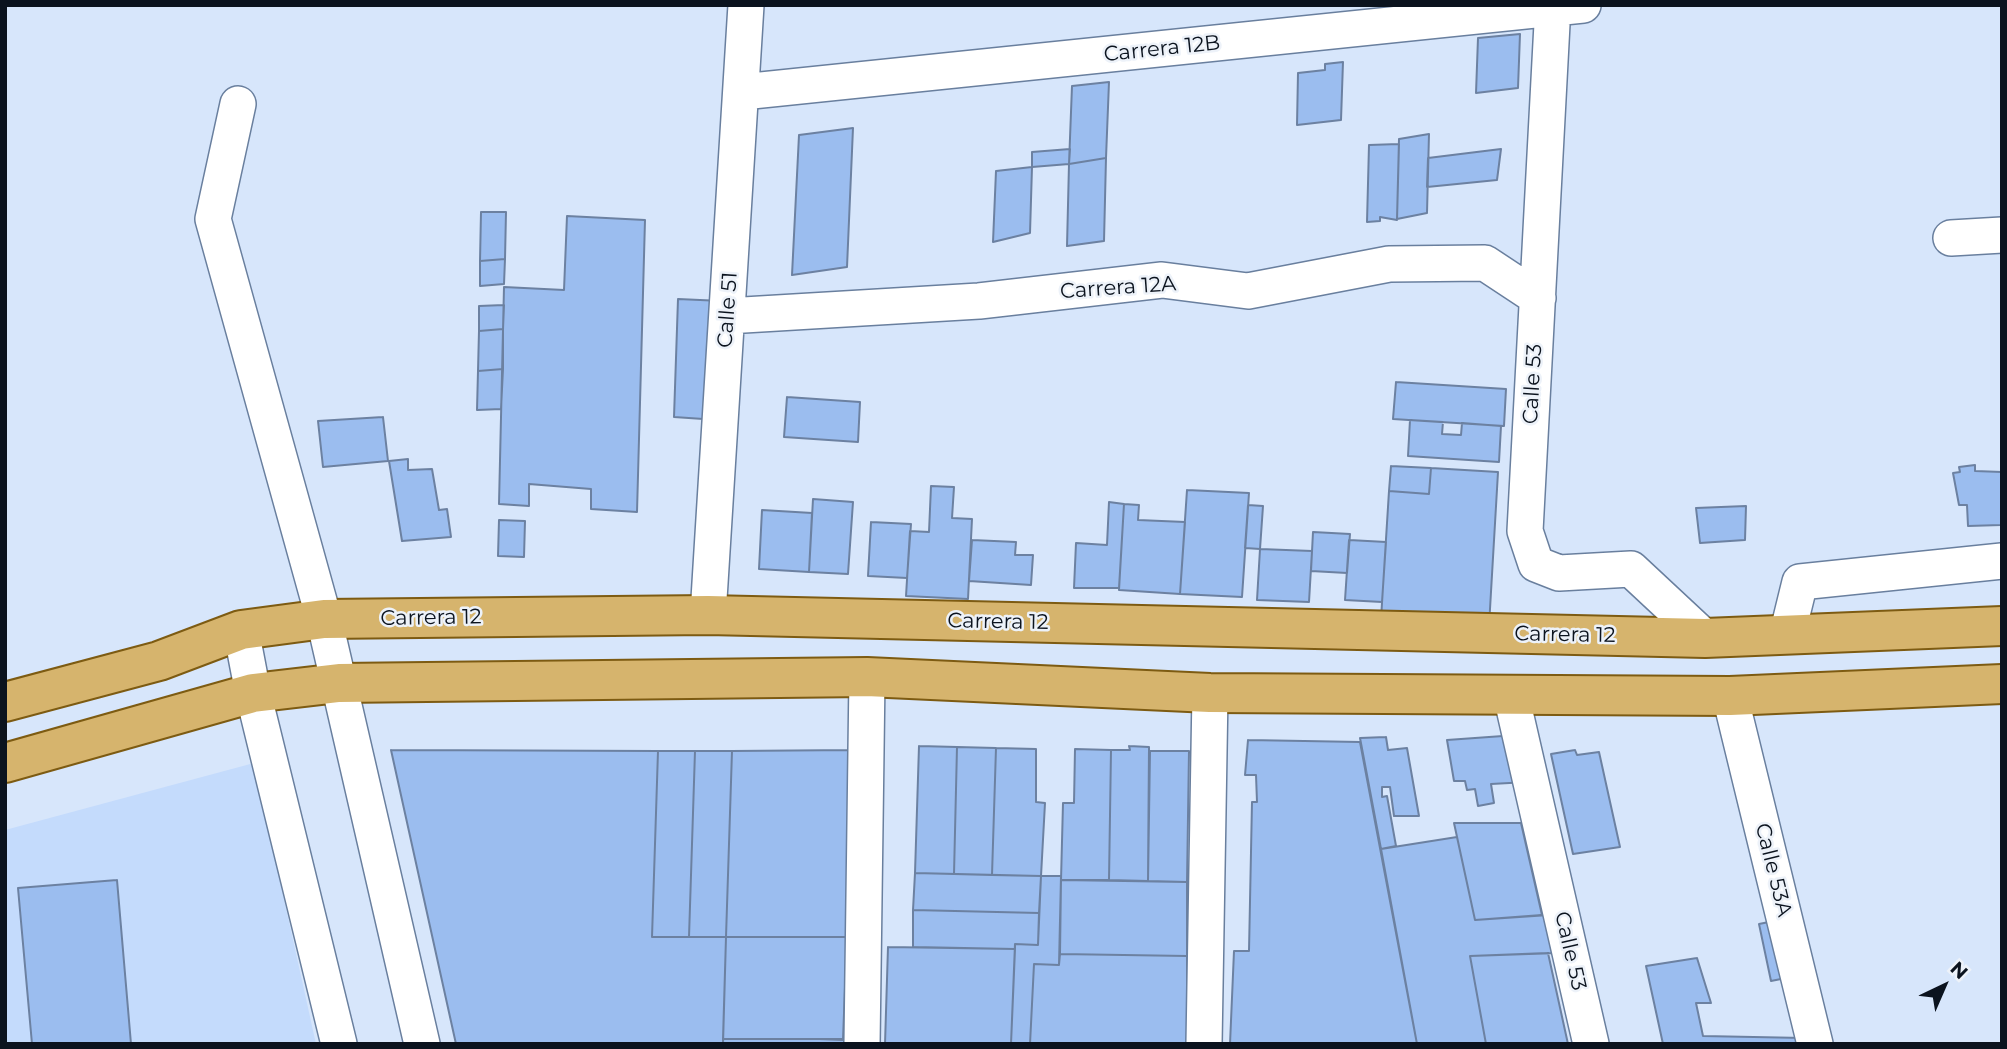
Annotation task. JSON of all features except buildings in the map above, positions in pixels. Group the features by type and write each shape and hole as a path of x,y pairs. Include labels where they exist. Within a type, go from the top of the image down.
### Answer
{"main road":[{"name":"Carrera 12","path":"5,702 159,661 241,630 324,619 708,615 1705,638 2002,626"},
{"path":"5,763 253,694 340,683 867,677 1210,693 1730,696 2002,684"}],"street":[{"name":"Calle 51","path":"708,615 746,5"},
{"name":"Carrera 12B","path":"742,92 1563,7"},
{"name":"Calle 53","path":"1563,7 1538,298 1525,531 1536,564 1559,573 1631,569 1705,638"},
{"path":"237,104 213,219 324,619 422,1044"},
{"path":"1951,238 2002,234"},
{"name":"Carrera 12A","path":"727,316 979,300 1162,281 1248,291 1388,264 1485,264 1538,298"},
{"path":"1787,635 1800,582 2002,562"},
{"path":"241,630 253,694 339,1044"},
{"path":"862,1044 867,677"},
{"path":"1204,1044 1210,693"},
{"name":"Calle 53","path":"1511,695 1591,1044"},
{"name":"Calle 53A","path":"1730,696 1815,1044"}],"shaded area":[{"path":"254,763 316,1044 5,1044 5,830"}]}
